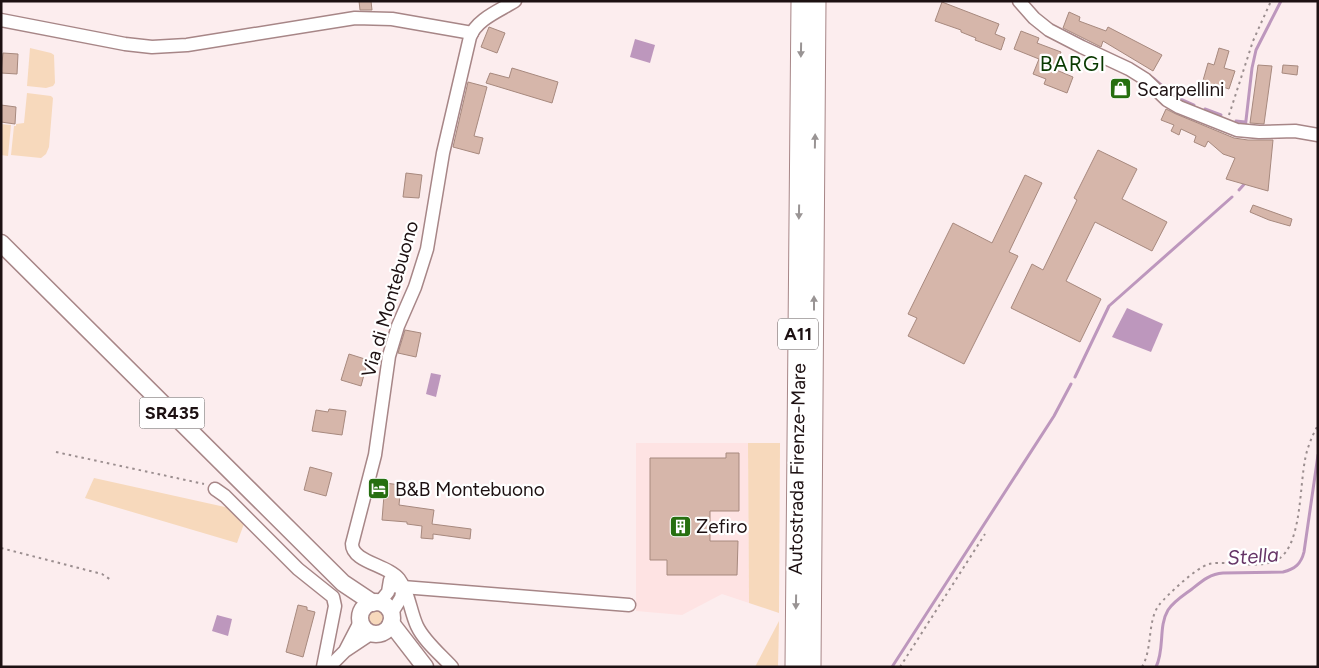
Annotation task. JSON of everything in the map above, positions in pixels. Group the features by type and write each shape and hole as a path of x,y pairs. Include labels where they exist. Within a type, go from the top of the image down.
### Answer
{"highway":[{"name":"Autostrada Firenze-Mare","path":"795,667 801,1"},
{"name":"Autostrada Firenze-Mare","path":"811,667 816,1"}],"main road":[{"name":"SR435","path":"1,243 343,583"},
{"path":"343,583 388,608 386,622 425,667"},
{"path":"343,583 365,629 386,622"},
{"path":"361,618 365,607 376,603"}],"street":[{"path":"1,20 125,44 152,47 187,46 355,18 392,18 472,33 480,22 515,1"},
{"path":"1019,1 1034,18 1049,30 1129,69 1145,79 1159,94 1173,104 1238,129 1291,131 1318,135"},
{"name":"Via di Montebuono","path":"404,588 388,570 356,555 352,549 352,544 374,455 389,356 398,326 416,287 427,249 442,153 472,33"},
{"path":"215,488 293,565 333,597 335,606 323,667"},
{"path":"376,603 387,594 390,586 388,570"},
{"path":"390,586 630,604"},
{"path":"404,588 421,632 452,667"},
{"path":"386,622 404,588"},
{"path":"330,667 345,651 386,622 412,611"},
{"path":"345,651 361,618"}],"path":[{"path":"1238,129 1253,41 1271,1"},
{"path":"1142,667 1150,648 1156,610 1163,601 1199,568 1221,563 1264,564 1273,562 1285,554 1296,524 1305,460 1312,435 1318,425"},
{"path":"56,452 215,488"},
{"path":"900,667 985,534"},
{"path":"1,548 102,574 111,580"}],"shaded area":[{"path":"635,39 655,45 650,63 630,57"},
{"path":"30,48 54,55 55,83 53,86 46,88 27,86"},
{"path":"27,93 51,96 53,98 49,147 46,154 41,158 11,155 14,126 24,123"},
{"path":"1,124 11,125 8,156 1,155"},
{"path":"1127,308 1163,324 1151,352 1112,337"},
{"path":"431,373 441,375 436,397 426,394"},
{"path":"636,443 748,443 749,603 722,594 682,615 636,611"},
{"path":"748,443 780,443 779,613 749,603"},
{"path":"94,478 234,509 245,521 237,543 85,498"},
{"path":"372,608 380,608 386,614 386,622 380,628 372,628 366,622 366,614"},
{"path":"217,615 232,619 228,636 212,631"},
{"path":"779,621 778,667 755,667"}],"building":[{"path":"359,1 371,1 372,10 360,10"},
{"path":"942,2 999,24 995,34 1005,38 1001,50 975,40 976,38 961,32 961,30 935,21"},
{"path":"1069,12 1080,17 1079,21 1106,31 1108,27 1162,55 1153,71 1103,41 1101,47 1063,28"},
{"path":"489,27 505,33 497,53 481,47"},
{"path":"1021,31 1039,38 1037,43 1061,52 1054,69 1073,77 1067,93 1044,84 1046,79 1033,74 1039,59 1014,49"},
{"path":"1219,48 1229,51 1224,68 1235,71 1229,89 1214,84 1213,87 1202,84 1208,63 1214,65"},
{"path":"3,53 18,54 17,74 1,73"},
{"path":"1258,65 1272,66 1264,124 1250,123"},
{"path":"1283,65 1298,66 1297,75 1282,73"},
{"path":"512,68 558,82 552,103 486,83 490,73 509,78"},
{"path":"468,82 487,87 474,136 483,138 479,154 453,147"},
{"path":"1,105 16,107 15,124 1,122"},
{"path":"1166,109 1234,138 1273,140 1268,191 1226,179 1235,158 1223,154 1208,141 1205,147 1194,142 1196,136 1181,129 1179,135 1171,131 1174,125 1161,120"},
{"path":"1098,150 1137,169 1122,199 1167,222 1152,251 1095,222 1066,281 1101,299 1080,342 1011,308 1032,264 1043,270 1077,200 1074,198"},
{"path":"406,173 422,175 419,198 403,197"},
{"path":"1025,175 1042,183 1009,252 1018,256 964,364 908,336 917,318 908,314 953,223 992,243"},
{"path":"1253,205 1292,219 1290,226 1250,212"},
{"path":"405,330 421,333 416,357 398,353"},
{"path":"349,354 368,360 361,386 341,380"},
{"path":"329,409 346,411 342,435 312,431 316,410 328,412"},
{"name":"Zefiro","path":"726,453 739,453 739,511 710,511 710,541 738,541 737,575 667,575 667,560 650,560 650,458 726,458"},
{"path":"310,467 332,473 326,496 304,490"},
{"path":"385,483 401,485 399,505 434,510 432,524 471,529 470,539 433,534 433,539 421,538 422,526 407,524 407,522 382,520"},
{"path":"298,605 307,607 307,610 315,612 303,657 286,652"}],"waterway":[{"path":"1245,129 1256,50 1281,1"},
{"path":"1151,78 1174,96 1194,105"},
{"path":"1205,109 1221,115"},
{"path":"1236,121 1245,122"},
{"path":"1239,190 1247,181"},
{"path":"1075,377 1109,306 1232,197"},
{"path":"892,667 1054,416 1071,384"},
{"name":"Stella","path":"1156,667 1159,660 1163,624 1168,610 1176,601 1203,581 1210,576 1223,573 1283,572 1294,568 1299,563 1304,552 1318,455"}],"place":[{"name":"Scarpellini","path":"1121,89"},
{"name":"B&B Montebuono","path":"379,489"},
{"name":"Zefiro","path":"680,526"}],"district":[{"name":"BARGI","path":"1073,63"}]}
